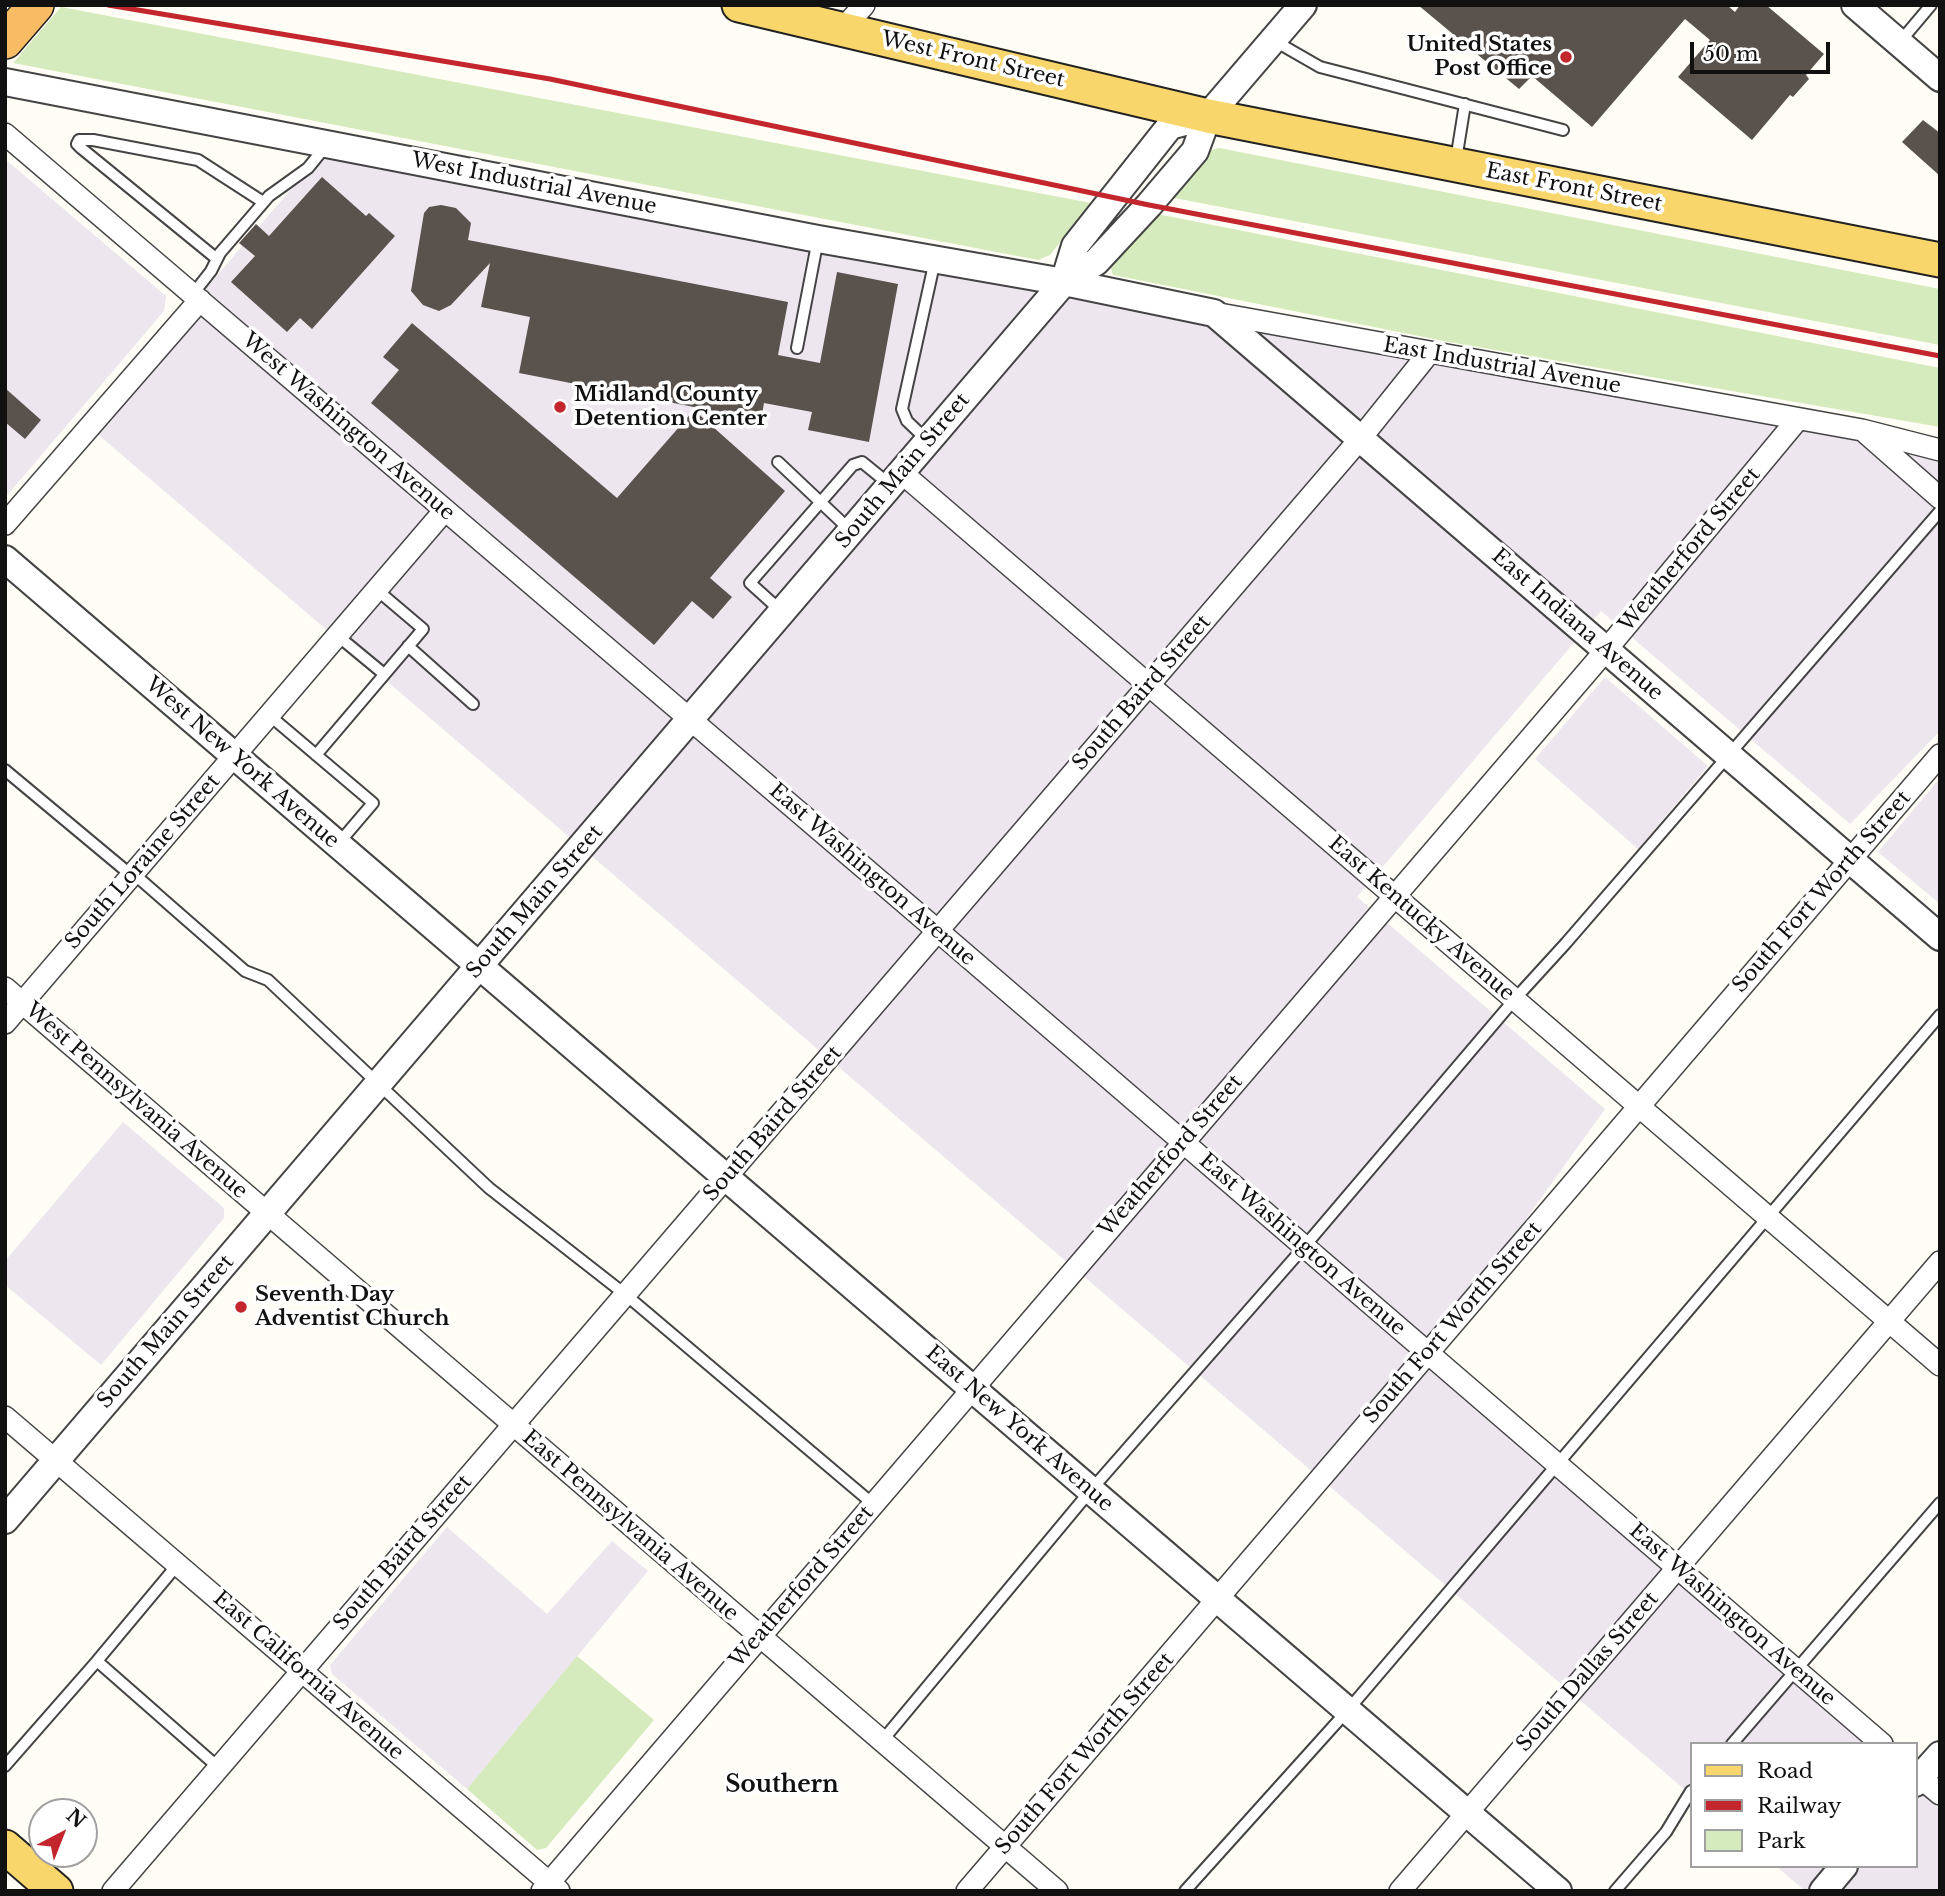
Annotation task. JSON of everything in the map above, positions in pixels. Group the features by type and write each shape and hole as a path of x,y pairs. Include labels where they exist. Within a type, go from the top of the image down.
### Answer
{"highway":[{"path":"5,41 36,5"}],"main road":[{"name":"West Front Street","path":"739,5 854,17 1208,116"},
{"name":"East Front Street","path":"1208,116 1940,260"},
{"path":"5,1847 56,1891"}],"street":[{"path":"1208,116 1303,5"},
{"path":"1854,5 1940,78"},
{"name":"West Industrial Avenue","path":"5,82 818,239 1063,282"},
{"name":"South Main Street","path":"5,1520 1063,282 1074,246 1170,127 1208,116"},
{"name":"West Washington Avenue","path":"5,134 691,720"},
{"name":"East Industrial Avenue","path":"1063,282 1429,353 1861,430 1940,450"},
{"path":"5,524 196,297"},
{"name":"East Indiana Avenue","path":"1214,313 1940,937"},
{"name":"South Baird Street","path":"113,1891 1360,439 1429,353"},
{"name":"Weatherford Street","path":"550,1888 760,1636 1606,650 1798,419"},
{"path":"1861,430 1940,498"},
{"name":"East Kentucky Avenue","path":"897,479 1148,686 1940,1365"},
{"name":"South Loraine Street","path":"5,1023 445,510"},
{"name":"West New York Avenue","path":"5,559 480,967"},
{"name":"East Washington Avenue","path":"691,720 1880,1742"},
{"name":"South Fort Worth Street","path":"967,1891 1940,755"},
{"name":"East New York Avenue","path":"480,967 1558,1891"},
{"name":"West Pennsylvania Avenue","path":"5,989 267,1214"},
{"name":"East Pennsylvania Avenue","path":"267,1214 1057,1891"},
{"name":"South Dallas Street","path":"1400,1891 1940,1262"},
{"name":"East California Avenue","path":"5,1416 550,1888"},
{"path":"1923,1782 1940,1755"},
{"path":"1823,1891 1842,1868"}],"lane":[{"path":"1899,43 1931,5"},
{"path":"1273,40 1320,67 1563,130"},
{"path":"1455,164 1465,104"},
{"path":"218,258 81,148 77,144 79,140 93,140 198,160 263,202"},
{"path":"196,297 218,258 263,202 283,184 308,168 327,144"},
{"path":"797,348 818,239"},
{"path":"928,441 907,421 901,409 935,260"},
{"path":"778,462 852,531"},
{"path":"782,613 750,583 853,465 862,462 897,479"},
{"path":"882,1741 1091,1490 1940,511"},
{"path":"316,755 423,629 377,590"},
{"path":"338,636 384,674"},
{"path":"408,646 473,704"},
{"path":"270,715 373,803 338,845"},
{"path":"5,770 125,870 134,874 245,971 268,980 489,1188 626,1295 873,1504"},
{"path":"1185,1891 1348,1710 1940,1015"},
{"path":"1734,1742 1940,1503"},
{"path":"5,1766 178,1564"},
{"path":"97,1661 219,1768"},
{"path":"1615,1891 1666,1832 1689,1794"}],"shaded area":[{"path":"333,140 1940,449 1940,731 1850,824 1601,611 1357,897 1605,1109 1429,1354 1881,1742 1689,1742 1689,1793 88,426"},
{"path":"5,159 166,296 164,311 5,498"},
{"path":"1605,677 1708,766 1638,849 1535,759"},
{"path":"1940,778 1940,904 1878,852"},
{"path":"123,1122 224,1208 224,1218 101,1365 5,1285 5,1261"},
{"path":"447,1527 547,1614 612,1541 648,1571 467,1789 332,1674 330,1665"},
{"path":"1917,1773 1940,1792 1940,1891 1805,1891 1778,1868 1917,1868"}],"green space":[{"path":"61,7 1091,203 1050,255 1038,260 13,63"},
{"path":"1219,148 1940,289 1940,345 1169,197 1208,151"},
{"path":"1157,214 1940,368 1940,427 1449,342 1113,275 1110,265"},
{"path":"577,1656 654,1720 546,1848 537,1850 467,1789"}],"building":[{"name":"United States Post Office","path":"1418,5 1727,5 1735,12 1740,5 1766,5 1824,54 1806,75 1809,79 1793,97 1790,95 1752,140 1678,77 1710,40 1685,19 1592,127 1532,76 1519,89"},
{"path":"1923,120 1940,133 1940,176 1902,142"},
{"path":"322,177 366,216 369,213 395,236 312,329 300,318 287,332 231,282 255,256 239,243 256,224 269,236"},
{"path":"441,205 456,208 471,223 468,240 788,302 778,355 820,363 837,272 898,284 869,442 808,430 812,412 764,403 761,420 519,373 530,317 481,307 490,263 451,305 439,311 423,305 411,291 424,213 429,207"},
{"path":"412,323 617,498 694,410 785,491 710,578 732,597 713,619 692,601 654,645 371,403 399,370 383,357"},
{"path":"5,388 41,420 25,439 5,422"}],"railway":[{"path":"108,5 550,79 1149,205 1940,356"}],"place":[{"name":"United States Post Office","path":"1566,57"},
{"name":"Midland County Detention Center","path":"560,407"},
{"name":"Seventh Day Adventist Church","path":"241,1307"}],"district":[{"name":"Southern","path":"782,1786"}]}
